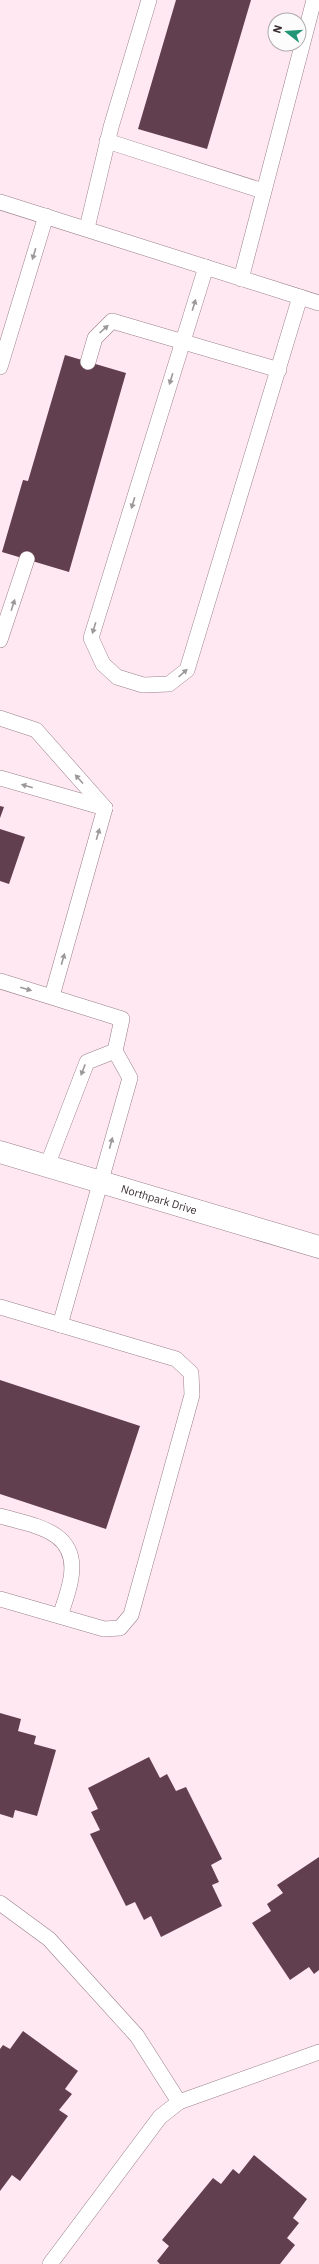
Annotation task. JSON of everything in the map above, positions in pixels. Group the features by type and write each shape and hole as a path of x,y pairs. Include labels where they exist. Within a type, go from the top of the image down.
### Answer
{"street":[{"name":"Northpark Drive","path":"0,1152 319,1247"}],"lane":[{"path":"87,228 107,141 149,0"},
{"path":"241,279 314,0"},
{"path":"107,141 263,191"},
{"path":"0,202 87,228 319,303"},
{"path":"0,366 46,216"},
{"path":"206,267 91,638 103,664 117,677 143,685 169,684 187,670 300,297"},
{"path":"88,362 95,338 112,322 279,370"},
{"path":"0,640 27,559"},
{"path":"0,718 36,730 105,808"},
{"path":"0,778 105,808"},
{"path":"52,996 105,808"},
{"path":"0,981 122,1018 115,1051 130,1078 60,1325"},
{"path":"47,1166 87,1062 115,1051"},
{"path":"0,1307 176,1359 191,1373 192,1396 132,1615 120,1628 104,1629 0,1599"},
{"path":"0,1516 49,1530 61,1538 69,1552 72,1563 71,1578 60,1616"},
{"path":"0,1903 49,1939 132,2030 179,2102"},
{"path":"50,2264 160,2117 179,2102 319,2052"}],"building":[{"path":"176,0 251,0 207,149 138,129"},
{"path":"65,355 126,373 69,572 2,552 23,480 28,481"},
{"path":"0,806 4,807 0,818"},
{"path":"0,829 25,837 9,884 0,881"},
{"path":"0,1380 140,1426 106,1529 0,1494"},
{"path":"0,1713 21,1719 18,1731 36,1736 34,1744 56,1750 37,1816 15,1810 13,1818 0,1814"},
{"path":"149,1757 160,1778 167,1774 176,1791 186,1787 222,1859 211,1865 219,1882 212,1885 222,1906 161,1937 151,1916 144,1920 135,1902 126,1906 90,1834 100,1830 91,1812 98,1809 88,1788"},
{"path":"319,1857 319,1970 314,1974 309,1967 290,1980 252,1923 271,1911 267,1904 283,1893 277,1885"},
{"path":"23,2031 78,2071 65,2089 72,2094 59,2110 68,2116 20,2181 12,2175 0,2191 0,2049 3,2045 10,2049"},
{"path":"254,2155 307,2199 293,2218 299,2223 287,2238 295,2245 280,2264 160,2264 157,2261 169,2246 162,2240 213,2178 221,2184 233,2169 239,2174"}]}
